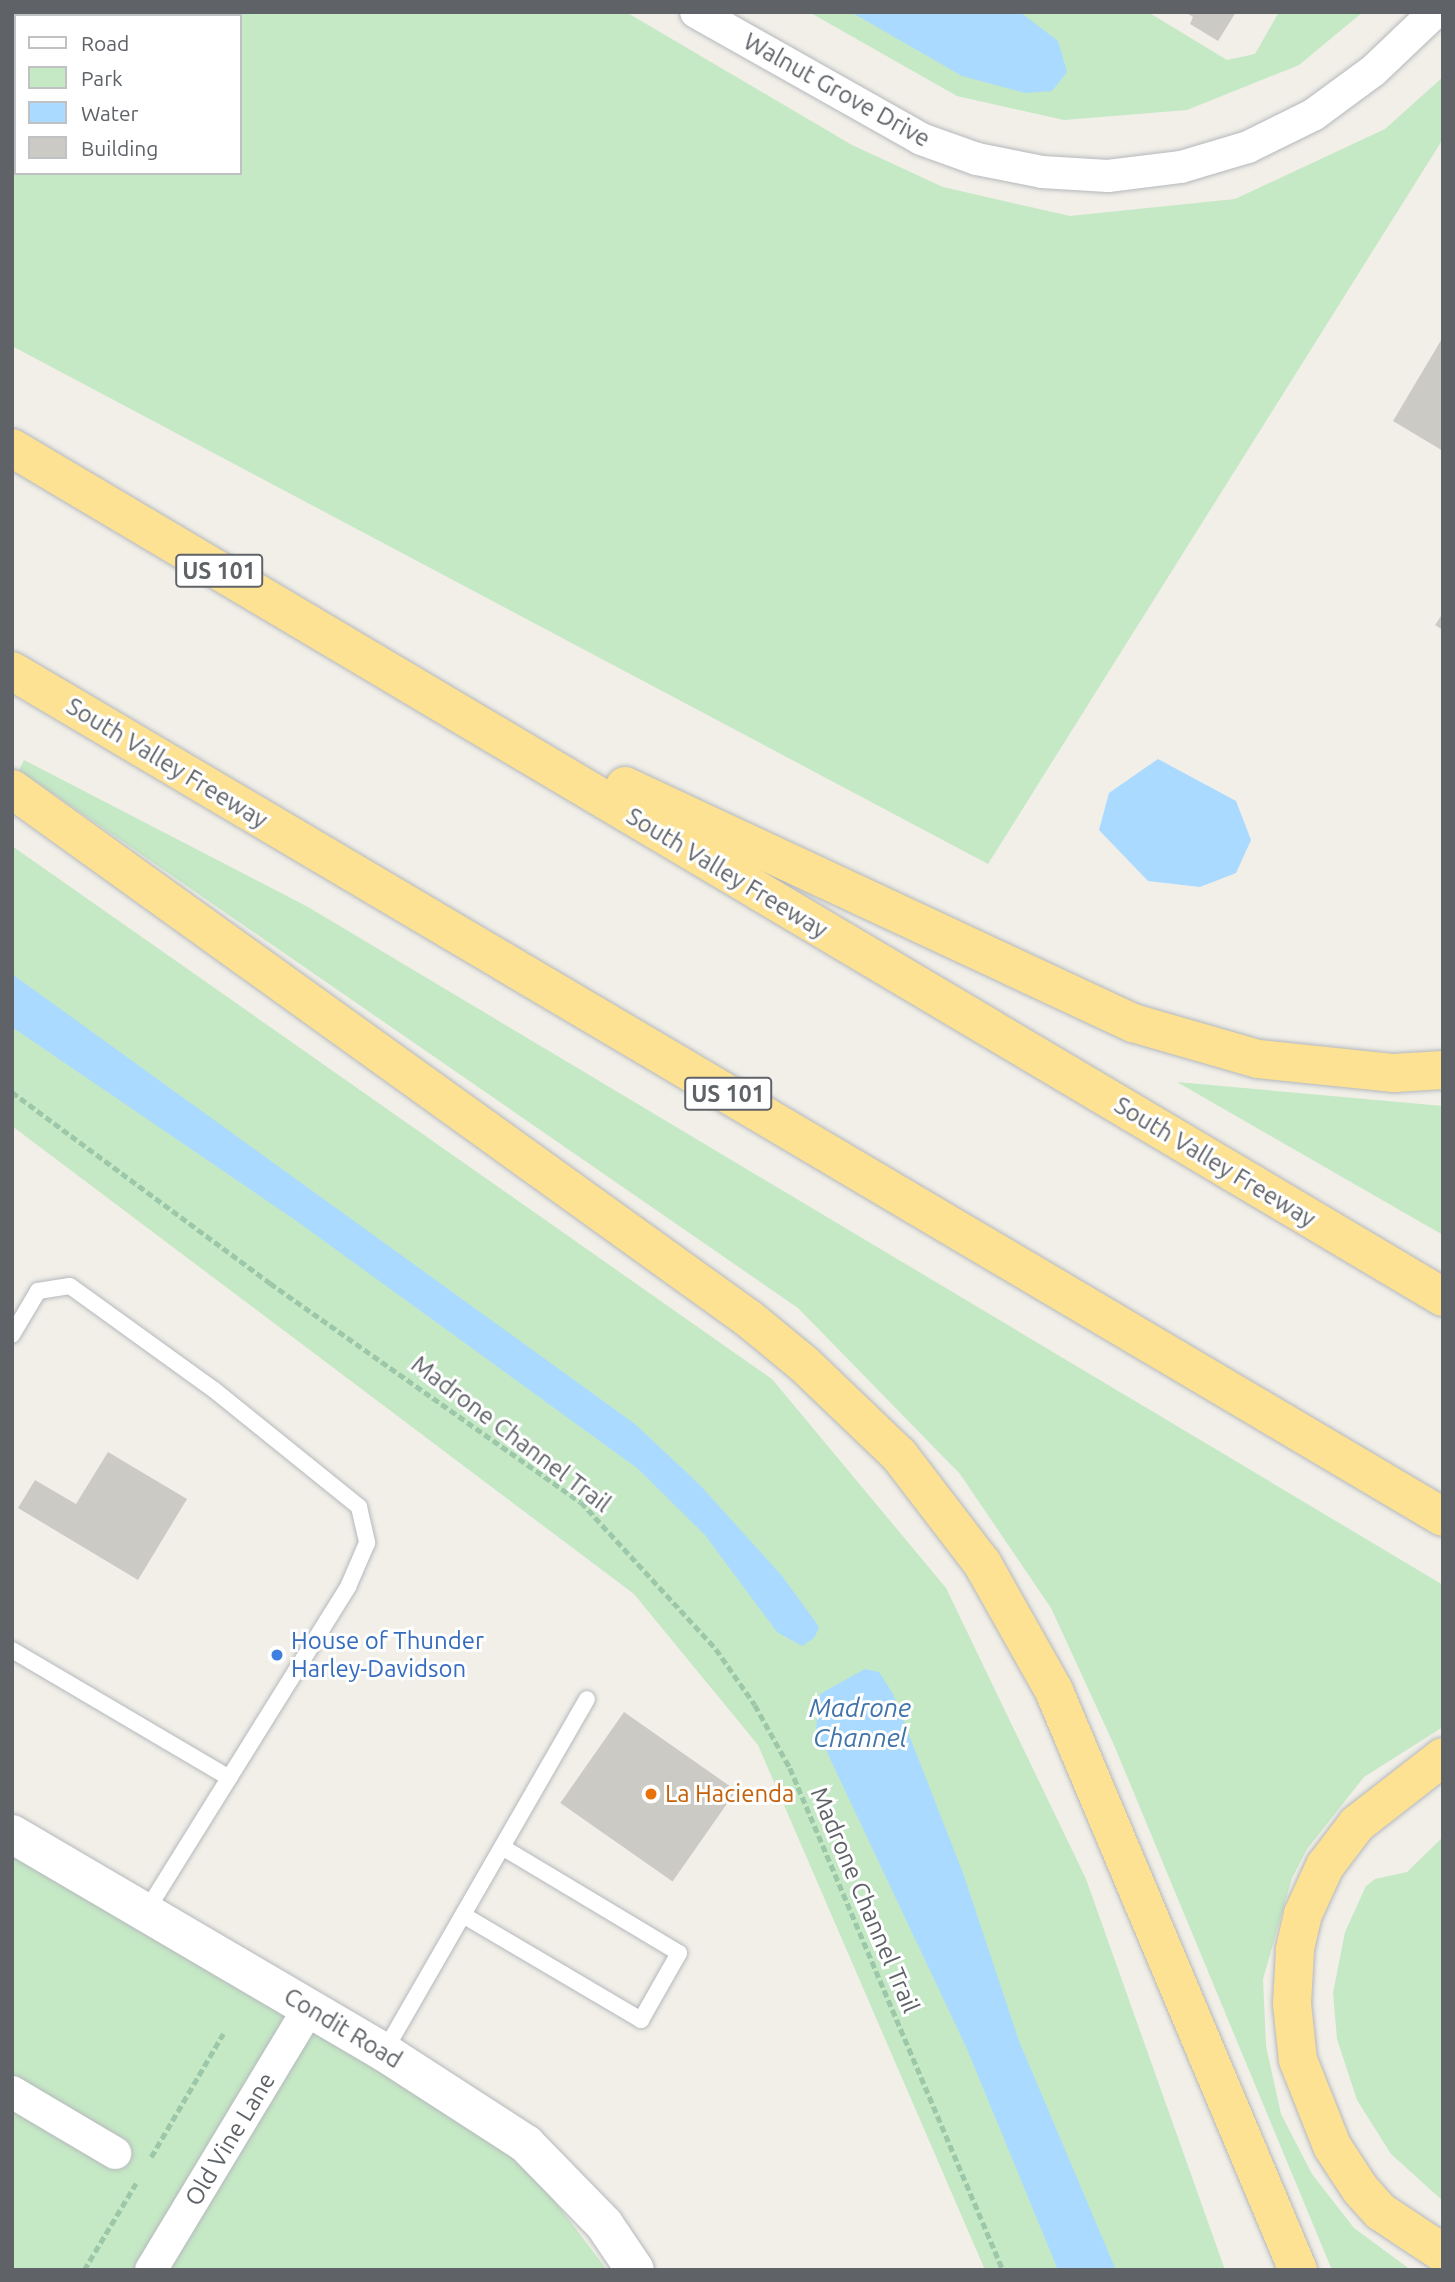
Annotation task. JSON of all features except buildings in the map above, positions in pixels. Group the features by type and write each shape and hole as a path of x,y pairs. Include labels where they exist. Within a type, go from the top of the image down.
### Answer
{"highway":[{"name":"South Valley Freeway","path":"12,448 1443,1297"},
{"name":"South Valley Freeway","path":"12,671 1443,1517"},
{"path":"426,694 1133,1023 1258,1059 1394,1073 1443,1070"},
{"path":"12,789 748,1318 804,1364 899,1455 982,1563 1054,1691 1298,2270"},
{"path":"1443,1757 1357,1825 1325,1866 1303,1914 1292,2004 1298,2060 1332,2146 1360,2189 1381,2212 1443,2253"}],"street":[{"name":"Walnut Grove Drive","path":"696,12 921,139 977,159 1042,172 1108,176 1181,167 1237,150 1313,115 1373,71 1435,12"},
{"name":"Condit Road","path":"12,1834 384,2052 526,2144 604,2224 635,2270"},
{"name":"Old Vine Lane","path":"151,2270 309,2008"},
{"path":"12,2092 115,2153"}],"lane":[{"path":"12,1335 38,1290 71,1286 212,1389 359,1507 367,1543 348,1587 145,1913"},
{"path":"12,1650 229,1778"},
{"path":"384,2052 587,1699"},
{"path":"463,1915 641,2020 679,1953 502,1847"}],"path":[{"name":"Madrone Channel Trail","path":"12,1092 270,1283 581,1502 716,1648 755,1704 790,1768 1003,2270"},
{"path":"147,2164 223,2034"},
{"path":"84,2270 140,2175"}],"green space":[{"path":"12,12 626,12 852,145 943,187 1070,216 1235,199 1385,129 1443,77 1443,139 988,864 12,346"},
{"path":"809,12 1148,12 1227,60 1255,54 1279,12 1363,12 1299,65 1187,110 1064,120 957,96"},
{"path":"24,760 308,907 1443,1585 1443,1727 1364,1777 1307,1849 1292,1878 1263,1979 1266,2046 1281,2114 1312,2174 1354,2228 1411,2270 1332,2270 1114,1745 1051,1608 960,1474 798,1308 19,770"},
{"path":"12,846 772,1379 946,1588 1086,1879 1225,2270 985,2270 758,1745 634,1594 12,1126"},
{"path":"1177,1082 1443,1106 1443,1235"},
{"path":"1443,1837 1443,2201 1391,2154 1357,2100 1337,2039 1333,1993 1345,1932 1366,1886 1375,1879 1407,1872"},
{"path":"12,1855 258,2001 503,2133 607,2270 12,2270"}],"water":[{"path":"851,12 1020,12 1058,41 1067,72 1052,91 1025,93 962,76"},
{"path":"1158,759 1236,801 1251,840 1236,873 1200,887 1148,881 1099,830 1109,793"},
{"name":"Madrone Channel","path":"12,974 635,1424 700,1485 782,1576 819,1628 814,1638 802,1646 777,1632 705,1535 637,1468 298,1222 12,1027"},
{"name":"Madrone Channel","path":"865,1669 879,1672 893,1694 963,1873 1019,2041 1116,2270 1058,2270 967,2049 816,1729 820,1694"}],"place":[{"name":"House of Thunder Harley-Davidson","path":"277,1655"},
{"name":"La Hacienda","path":"651,1794"}]}
